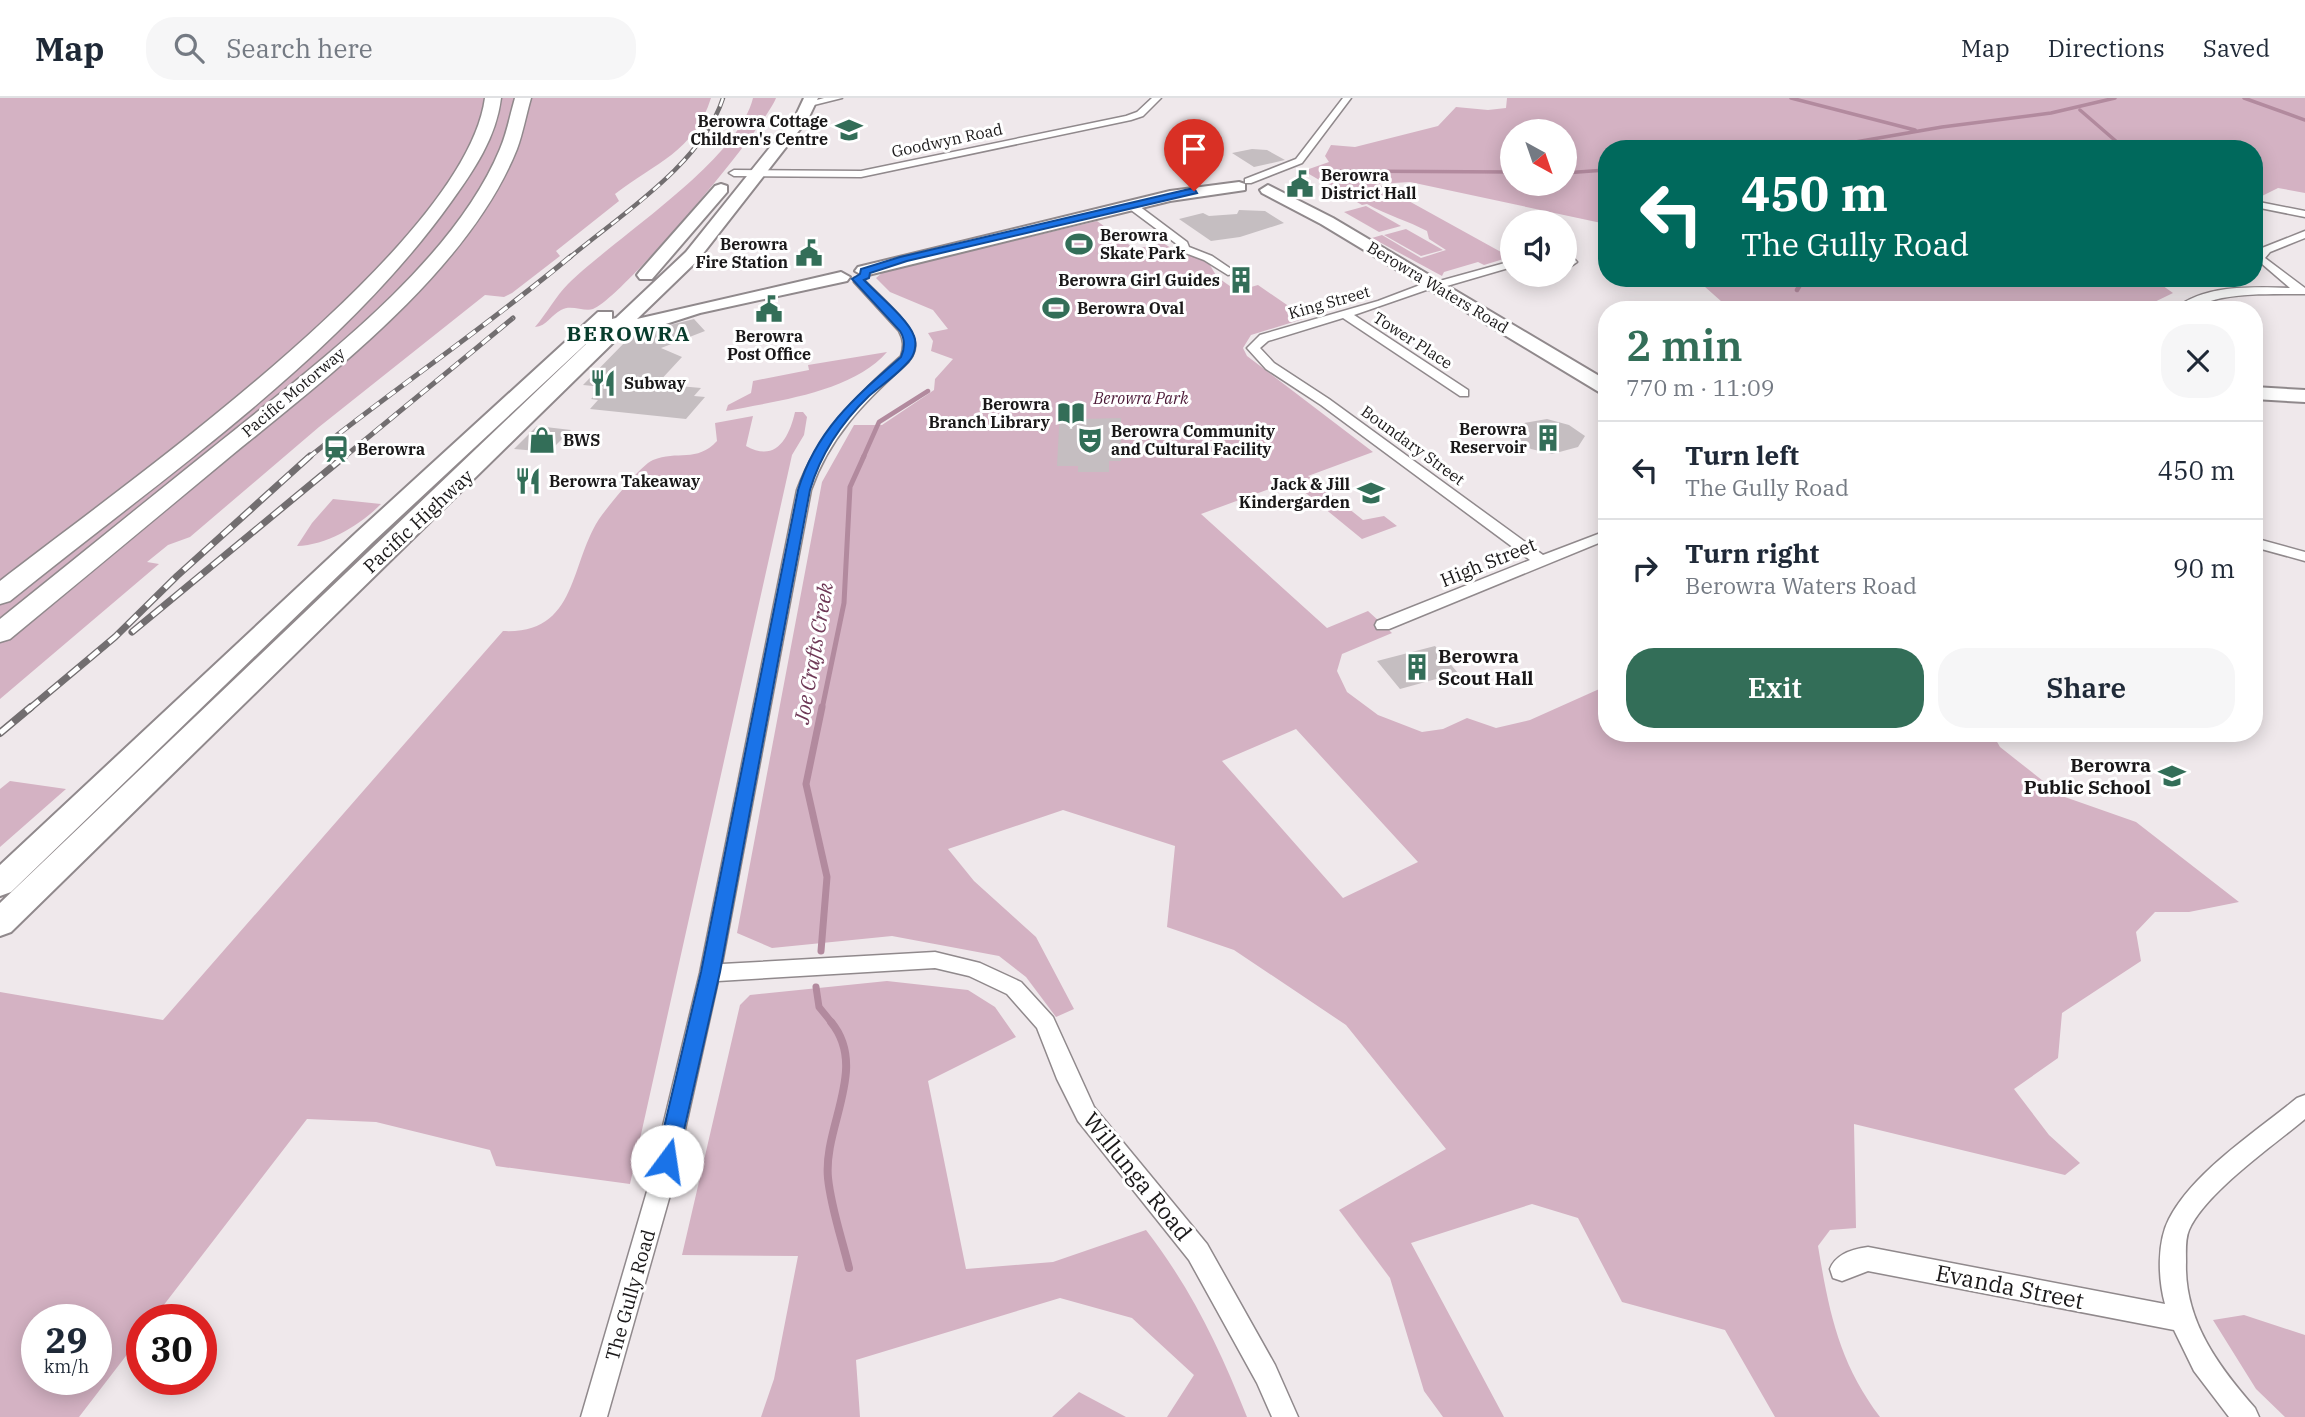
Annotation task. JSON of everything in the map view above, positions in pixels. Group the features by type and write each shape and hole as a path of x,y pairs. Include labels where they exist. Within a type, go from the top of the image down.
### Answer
{"highway":[{"name":"Pacific Motorway","path":"0,595 245,400 367,292 435,214 478,149 492,115 493,98"},
{"name":"Pacific Motorway","path":"0,633 281,404 402,293 459,231 497,172 519,121 523,98"}],"main road":[{"name":"Pacific Highway","path":"0,884 365,537 616,318 692,256 811,100"},
{"name":"Pacific Highway","path":"0,923 616,318 750,154"},
{"name":"Berowra Waters Road","path":"1131,205 1194,191 1243,184 1252,192 1269,181 1283,195 1598,383"},
{"path":"616,318 644,325 695,309 854,276 1131,205"},
{"path":"2263,394 2305,396"}],"street":[{"path":"811,100 838,98"},
{"name":"Goodwyn Road","path":"734,173 861,174 1128,118 1140,114 1157,98"},
{"path":"1269,181 1299,161 1347,98"},
{"path":"1131,205 1183,244 1184,249 1208,258 1232,273"},
{"path":"2263,206 2305,214"},
{"path":"2263,253 2305,234"},
{"path":"2263,261 2303,291"},
{"name":"King Street","path":"1263,360 1253,348 1258,341 1434,285 1500,267"},
{"name":"The Gully Road","path":"594,1417 660,1188 710,972 792,552 813,461 831,432 853,406 906,358 909,350 909,336 904,329 854,276"},
{"path":"2193,301 2214,296 2303,291"},
{"name":"Tower Place","path":"1345,314 1464,393"},
{"name":"Boundary Street","path":"1263,360 1325,402 1541,561"},
{"name":"High Street","path":"1383,625 1598,538"},
{"path":"2263,544 2305,556"},
{"name":"Willunga Road","path":"710,972 935,960 973,969 1014,988 1046,1023 1086,1114 1198,1252 1266,1374 1285,1417"},
{"path":"2246,1417 2219,1388 2180,1319 2171,1274 2177,1227 2197,1199 2305,1105"},
{"name":"Evanda Street","path":"1842,1269 1855,1261 1868,1259 2180,1319"}],"green space":[{"path":"0,98 711,98 704,116 684,144 615,194 619,201 556,251 560,256 512,293 504,297 485,295 319,427 190,537 168,545 147,562 159,564 0,699"},
{"path":"753,98 776,98 746,143 691,211 632,276 593,309 565,308 543,325 535,327 568,284 673,197 724,147 742,122"},
{"path":"1507,98 2305,98 2305,193 2278,188 2263,196 2263,140 1598,140 1598,222 1577,218 1577,210 1541,210 1410,182 1378,184 1500,251 1500,260 1484,265 1478,262 1444,272 1442,276 1372,238 1382,235 1421,258 1446,250 1429,239 1427,231 1367,204 1362,205 1309,174 1309,169 1329,162 1325,156 1331,145 1355,147 1438,126 1456,107 1488,110 1506,108"},
{"path":"1366,206 1401,226 1379,232 1344,212"},
{"name":"Berowra Park","path":"1097,221 1135,249 1163,243 1179,253 1207,260 1217,277 1237,291 1258,285 1306,318 1251,335 1243,348 1247,356 1373,452 1308,476 1363,520 1384,516 1397,526 1362,539 1291,481 1201,514 1327,628 1368,611 1392,633 1342,654 1337,671 1347,692 1378,715 1422,732 1443,729 1467,718 1496,728 1530,720 1598,690 1598,742 1997,742 2062,796 2136,822 2239,902 2189,912 2155,912 2136,932 2141,961 2062,1013 2058,1058 2014,1089 2049,1135 2080,1163 2065,1175 1854,1124 1856,1228 1830,1230 1818,1246 1832,1315 1845,1357 1880,1417 1775,1417 1725,1330 1622,1302 1578,1218 1532,1204 1411,1243 1504,1417 1443,1417 1424,1391 1390,1278 1339,1210 1446,1149 1346,1025 1234,950 1167,927 1175,846 1063,810 948,849 974,881 1036,937 1074,1009 1056,1017 1026,977 999,956 892,936 772,948 737,933 822,482 854,425 882,425 934,390 935,379 953,359 931,351 933,341 928,333 948,329 933,310 890,292 876,278 883,272","holes":["1296,729 1418,862 1343,898 1222,761"]},
{"path":"1406,229 1443,250 1421,256 1384,235"},
{"path":"1705,287 2165,287 2173,293 2157,301 1721,301"},
{"path":"887,352 872,366 834,386 726,411 728,405 751,393 753,381 809,370 808,365"},
{"path":"795,412 803,412 807,417 804,435 792,455 630,1184 496,1166 490,1150 376,1122 307,1119 165,1304 126,1304 126,1356 112,1374 112,1304 21,1304 21,1395 96,1395 79,1417 0,1417 0,992 163,1020 503,631 529,629 547,620 560,607 570,589 593,529 628,483 648,463 662,457 694,454 709,448 717,441 715,423 753,416 746,446 765,452 779,445 789,431"},
{"path":"333,499 381,504 332,538 297,546 312,523"},
{"path":"10,781 66,789 0,847 0,789"},
{"path":"887,981 968,990 995,1007 1016,1037 928,1081 966,1269 1053,1262 1146,1230 1191,1297 1226,1367 1247,1417 1167,1417 1194,1375 1132,1318 1060,1298 856,1360 860,1417 761,1417 774,1379 798,1256 682,1255 740,1005 750,995"},
{"path":"2244,1315 2305,1335 2305,1417 2285,1417 2256,1389 2213,1320"},
{"path":"1079,1392 1126,1417 1052,1417"}],"building":[{"path":"1252,149 1267,150 1285,160 1254,167 1232,153"},
{"path":"1239,210 1265,211 1284,223 1240,237 1211,241 1179,219 1203,213 1209,216 1237,214"},
{"path":"694,319 705,331 661,348 682,357 657,384 701,388 694,396 705,397 686,419 590,409 598,400 591,399 603,387 583,385 627,340 638,333"},
{"name":"Berowra Community and Cultural Facility","path":"1083,407 1083,419 1121,418 1121,461 1109,461 1109,472 1078,472 1078,466 1057,466 1060,408"},
{"name":"Berowra Reservoir","path":"1547,419 1569,425 1585,436 1578,447 1552,454 1531,449 1517,440 1514,434 1519,424"},
{"name":"BWS","path":"537,426 571,430 549,452 514,449"},
{"name":"Berowra Scout Hall","path":"1435,646 1458,673 1400,689 1377,661"}],"waterway":[{"path":"1791,98 1915,130"},
{"path":"1867,140 2051,113 2115,98"},
{"path":"2244,98 2305,120"},
{"path":"2080,110 2115,140"},
{"path":"1336,171 1500,172"},
{"path":"1577,172 1598,171"},
{"name":"Joe Crafts Creek","path":"863,458 879,422 928,391"},
{"name":"Joe Crafts Creek","path":"822,709 844,603 850,487 864,456"},
{"name":"Joe Crafts Creek","path":"821,951 827,877 806,784 822,707"},
{"name":"Joe Crafts Creek","path":"816,987 819,1007 832,1023"},
{"name":"Joe Crafts Creek","path":"831,1022 842,1040 846,1058 842,1098 828,1158 828,1178 849,1268"}],"railway":[{"path":"569,258 635,206 678,166 697,145 723,98"},
{"path":"308,458 571,256"},
{"path":"343,458 513,318"},
{"path":"29,709 115,637 177,576 310,456"},
{"path":"132,632 345,456"},
{"path":"0,733 31,707"}],"place":[{"name":"Berowra Cottage Children's Centre","path":"849,130"},
{"name":"Berowra District Hall","path":"1300,184"},
{"name":"Berowra Skate Park","path":"1079,244"},
{"name":"Berowra Fire Station","path":"809,253"},
{"name":"Berowra Girl Guides","path":"1241,280"},
{"name":"Berowra Oval","path":"1056,308"},
{"name":"Berowra Post Office","path":"769,309"},
{"name":"Subway","path":"603,383"},
{"name":"Berowra Branch Library","path":"1071,413"},
{"name":"Berowra Reservoir","path":"1548,438"},
{"name":"BWS","path":"542,440"},
{"name":"Berowra Community and Cultural Facility","path":"1090,440"},
{"name":"Berowra","path":"336,449"},
{"name":"Berowra Takeaway","path":"528,481"},
{"name":"Jack & Jill Kindergarden","path":"1371,493"},
{"name":"Berowra Scout Hall","path":"1417,667"},
{"name":"Berowra Public School","path":"2172,776"}],"district":[{"name":"BEROWRA","path":"629,333"}],"route":[{"path":"667,1161 710,972 804,490 813,461 831,432 863,396 906,358 911,343 904,329 858,279 865,276 864,271 904,259 1194,191"}]}
